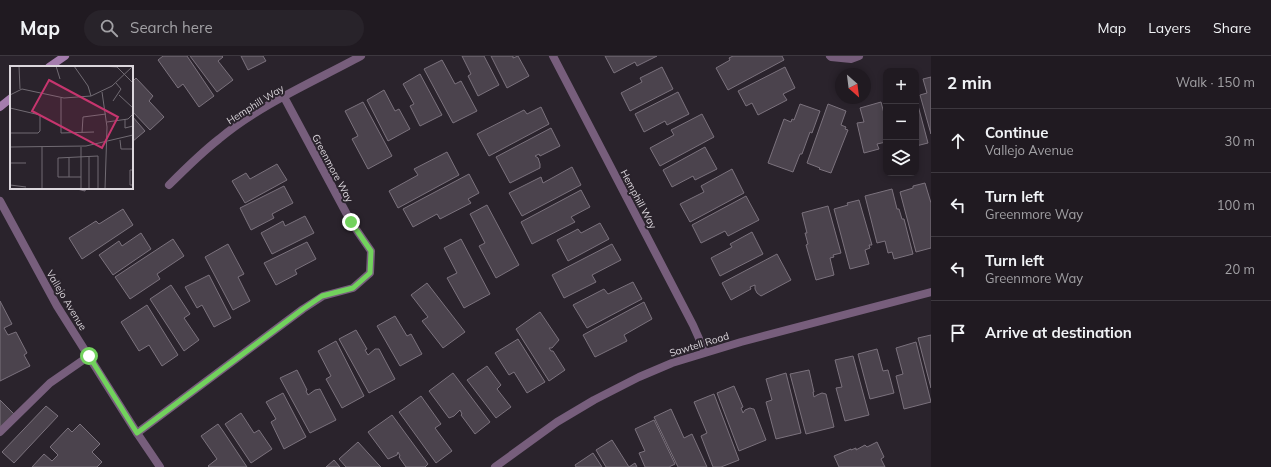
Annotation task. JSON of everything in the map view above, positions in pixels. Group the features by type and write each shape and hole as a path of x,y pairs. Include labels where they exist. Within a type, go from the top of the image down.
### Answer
{"main road":[{"path":"50,66 65,56"},
{"path":"0,108 10,99"}],"street":[{"name":"Hemphill Way","path":"169,184 219,138 252,116 284,97 362,56"},
{"name":"Hemphill Way","path":"553,56 693,325 705,352"},
{"path":"830,56 851,59 859,56"},
{"name":"Greenmore Way","path":"137,433 303,309 322,296 353,288 370,273 371,251 351,222 284,97"},
{"name":"Vallejo Avenue","path":"0,201 57,306 160,467"},
{"name":"Sawtell Road","path":"495,467 557,422 594,400 639,377 672,363 705,352 931,292"},
{"path":"0,432 50,382 89,356"}],"building":[{"path":"163,56 187,56 214,96 199,107 183,84 178,88 158,60"},
{"path":"190,56 222,56 223,57 218,61 233,80 217,92"},
{"path":"241,56 263,56 266,61 248,70"},
{"path":"462,56 484,56 499,85 478,96 468,76 471,74"},
{"path":"491,56 513,56 513,58 518,56 529,76 507,88"},
{"path":"605,56 657,56 637,66 635,62 614,73"},
{"path":"733,56 782,56 784,60 728,90 716,68 730,60 729,58"},
{"path":"442,60 455,84 461,81 477,111 453,123 424,69"},
{"path":"662,67 673,89 630,111 621,93 642,82 640,78"},
{"path":"785,67 795,88 783,94 787,100 758,115 752,103 746,106 738,91"},
{"path":"420,74 442,115 420,126 410,106 414,104 403,84"},
{"path":"931,77 931,134 920,95 927,93 923,79"},
{"path":"136,78 153,96 149,101 164,117 150,130 133,112 133,81"},
{"path":"384,90 395,111 399,109 410,129 388,141 367,100"},
{"path":"678,92 689,114 667,125 665,121 644,132 635,114"},
{"path":"363,102 392,156 368,169 352,139 358,136 345,111"},
{"path":"881,102 883,110 883,143 877,144 879,149 864,153 857,123 864,122 860,108"},
{"path":"800,104 820,111 812,133 810,132 802,154 800,154 793,172 768,163 784,119 791,122 792,119 794,120"},
{"path":"828,104 846,111 841,125 846,127 845,129 848,130 831,173 807,163"},
{"path":"541,107 549,124 489,156 477,134 524,110 527,114"},
{"path":"919,109 928,143 919,145"},
{"path":"702,114 714,137 660,166 650,148 674,135 671,130"},
{"path":"133,117 145,131 133,141"},
{"path":"551,128 560,146 540,156 539,154 535,156 538,158 540,168 510,183 496,157"},
{"path":"705,147 717,169 695,180 693,176 672,187 663,170"},
{"path":"447,152 459,175 398,208 389,191 418,175 414,169"},
{"path":"277,164 287,180 245,203 232,181 246,173 250,179"},
{"path":"572,167 581,185 522,216 509,193 541,177 543,183"},
{"path":"732,169 744,193 690,222 680,204 704,192 701,186"},
{"path":"469,174 479,193 468,199 471,203 440,219 437,214 413,227 403,209"},
{"path":"925,183 931,203 931,248 916,252 900,192 913,188 913,186"},
{"path":"284,186 293,203 272,214 274,218 251,230 240,208"},
{"path":"892,189 897,209 899,209 902,219 904,219 913,254 894,259 892,252 888,253 885,241 877,243 865,196"},
{"path":"581,190 590,207 571,217 575,222 532,244 521,222"},
{"path":"746,196 759,220 728,236 725,231 701,243 692,225"},
{"path":"859,200 872,245 869,245 870,248 865,250 869,264 850,269 834,209 848,205 847,203"},
{"path":"487,205 519,265 496,278 479,246 485,243 470,214"},
{"path":"828,206 841,253 833,255 834,257 830,258 834,275 816,280 806,245 808,244 805,233 807,233 802,213"},
{"path":"123,209 133,225 82,259 69,238 96,221 99,224"},
{"path":"305,216 314,233 272,254 261,233 283,221 285,226"},
{"path":"600,223 609,239 568,261 557,240 578,229 581,233"},
{"path":"752,232 763,254 720,276 711,258 732,247 730,244"},
{"path":"141,233 151,249 113,275 99,255 119,241 122,246"},
{"path":"173,239 184,256 157,274 160,279 130,299 115,277"},
{"path":"461,239 490,294 464,308 447,278 457,273 444,248"},
{"path":"307,242 316,259 295,270 297,274 276,285 264,263"},
{"path":"228,244 244,274 238,277 250,301 233,310 205,257"},
{"path":"612,244 621,260 592,275 596,282 564,298 552,275"},
{"path":"777,254 791,280 761,296 757,293 755,285 750,287 751,289 731,300 722,283"},
{"path":"209,275 231,318 214,327 202,305 197,308 185,287"},
{"path":"633,282 642,299 587,328 573,305 604,289 608,294"},
{"path":"427,283 465,332 443,348 422,321 428,317 411,295"},
{"path":"171,285 190,314 184,318 199,340 184,351 150,299"},
{"path":"0,301 12,324 4,328 8,335 16,332 27,353 24,355 30,366 0,381"},
{"path":"644,302 652,319 624,335 627,341 595,357 583,335"},
{"path":"147,305 178,355 162,366 149,345 139,351 121,322"},
{"path":"540,312 559,340 552,348 549,348 553,351 565,370 549,381 516,329"},
{"path":"395,316 407,336 411,334 422,354 400,366 377,326"},
{"path":"356,330 367,349 365,350 368,355 375,349 379,349 395,379 369,393 339,339"},
{"path":"931,335 931,388 918,338"},
{"path":"518,339 545,382 527,393 514,372 509,375 495,353"},
{"path":"336,341 364,396 342,408 326,379 331,376 318,351"},
{"path":"916,342 931,402 904,409 896,376 903,374 896,348"},
{"path":"877,349 883,371 888,370 894,393 870,399 858,354"},
{"path":"853,356 869,415 845,421 836,388 842,387 835,360"},
{"path":"487,366 501,385 497,389 511,407 496,418 467,380"},
{"path":"297,370 308,395 315,390 320,389 336,420 310,433 280,378"},
{"path":"809,370 814,397 822,393 826,394 834,427 806,434 790,374"},
{"path":"453,373 490,422 475,434 461,415 460,410 454,416 449,418 429,391"},
{"path":"786,373 801,433 776,439 766,402 772,400 766,379"},
{"path":"734,386 743,407 741,408 743,413 745,410 750,408 754,409 766,440 739,451 717,393"},
{"path":"283,393 306,437 284,449 271,422 276,419 266,402"},
{"path":"714,394 739,460 721,467 713,467 701,436 707,433 694,402"},
{"path":"421,396 441,424 435,428 452,451 436,463 399,412"},
{"path":"0,400 14,414 0,428"},
{"path":"46,406 58,416 14,463 2,452"},
{"path":"671,409 684,438 692,434 707,467 678,467 654,417"},
{"path":"241,413 254,433 259,430 272,449 251,463 225,424"},
{"path":"392,415 428,464 425,467 406,467 399,457 398,452 397,455 388,459 368,432"},
{"path":"654,420 675,464 669,467 645,467 639,453 645,451 635,429"},
{"path":"80,424 100,444 92,452 102,462 97,467 32,467 44,454 52,461 58,455 50,447 68,428 72,432"},
{"path":"218,424 247,467 208,466 217,459 201,436"},
{"path":"612,440 629,467 606,467 596,450"},
{"path":"358,442 381,467 346,467 339,459"},
{"path":"877,442 884,457 881,459 885,467 839,467 834,456 851,449 856,448 856,450 865,445 867,447"},
{"path":"593,453 602,467 576,467 575,465"},
{"path":"334,460 340,467 326,467"},
{"path":"635,463 637,467 629,467"}],"route":[{"path":"89,356 137,433 303,309 322,296 353,288 370,273 371,251 351,222"}]}
